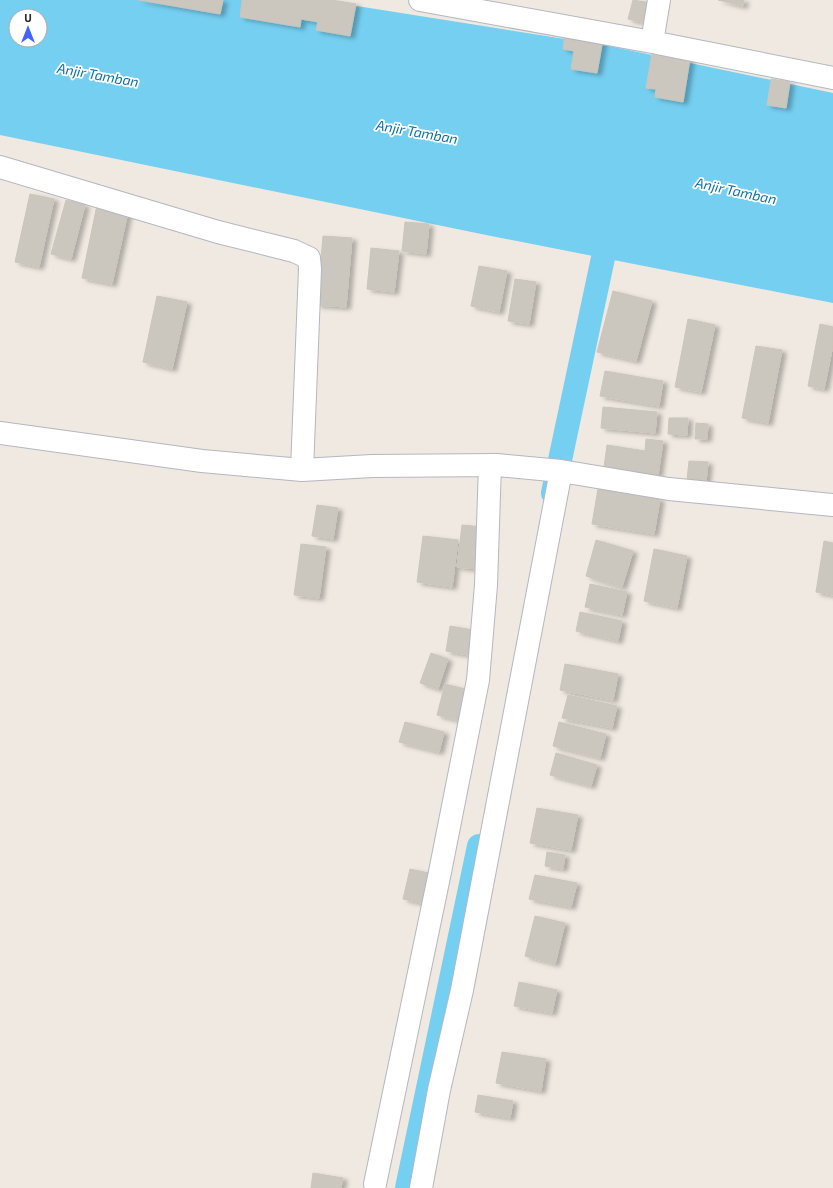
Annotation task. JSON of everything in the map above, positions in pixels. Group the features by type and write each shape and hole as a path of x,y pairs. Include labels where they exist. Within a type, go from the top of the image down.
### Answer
{"street":[{"path":"420,0 652,42 833,78"},
{"path":"652,42 659,0"},
{"path":"0,167 218,232 294,251 309,258 310,269 302,470"},
{"path":"0,433 202,461 302,470 372,466 494,465 555,470 669,489 833,505"},
{"path":"375,1184 440,872 478,680 494,465"},
{"path":"421,1188 439,1090 462,990 555,470"}],"water":[{"name":"Anjir Tamban","path":"0,0 319,0 609,46 833,93 833,303 491,236 0,135"}],"building":[{"path":"139,0 223,0 220,14"},
{"path":"242,0 332,0 356,4 350,36 316,30 318,22 301,19 300,27 240,17"},
{"path":"633,0 652,3 647,23 628,19"},
{"path":"718,0 744,0 743,6"},
{"path":"565,33 603,39 597,73 571,69 574,51 563,49"},
{"path":"652,53 690,59 683,102 655,97 656,89 646,88"},
{"path":"771,79 790,82 786,108 767,105"},
{"path":"30,194 54,199 39,267 15,262"},
{"path":"66,200 85,205 71,259 51,254"},
{"path":"97,205 128,212 112,284 82,278"},
{"path":"405,222 429,224 426,254 402,251"},
{"path":"323,236 352,238 346,307 317,305"},
{"path":"371,248 399,251 394,292 367,289"},
{"path":"479,266 507,271 499,312 471,306"},
{"path":"515,279 536,282 529,324 508,321"},
{"path":"613,291 652,301 636,361 597,352"},
{"path":"157,296 187,302 172,369 143,362"},
{"path":"688,319 715,325 701,392 675,387"},
{"path":"820,324 833,327 833,345 824,389 808,386"},
{"path":"756,346 782,350 768,423 742,418"},
{"path":"605,371 663,381 659,406 600,396"},
{"path":"603,407 657,412 655,433 601,428"},
{"path":"669,418 688,418 687,435 668,434"},
{"path":"696,423 708,424 707,439 695,439"},
{"path":"646,439 663,441 658,475 604,467 607,445 645,451"},
{"path":"689,461 708,462 706,482 687,480"},
{"path":"598,489 660,499 654,534 592,524"},
{"path":"317,505 338,508 333,539 312,536"},
{"path":"462,525 482,527 478,569 457,567"},
{"path":"423,536 458,540 452,587 417,582"},
{"path":"596,540 633,551 622,587 586,576"},
{"path":"824,541 833,543 833,595 816,592"},
{"path":"301,544 326,547 319,598 294,595"},
{"path":"654,549 687,556 677,608 644,601"},
{"path":"590,584 627,592 622,615 585,607"},
{"path":"580,612 622,621 618,641 576,631"},
{"path":"450,626 473,630 469,655 446,651"},
{"path":"431,653 448,659 438,689 420,683"},
{"path":"565,664 618,674 613,700 560,690"},
{"path":"445,684 469,690 461,721 437,715"},
{"path":"568,695 617,706 612,728 562,718"},
{"path":"405,722 444,732 439,752 399,742"},
{"path":"559,722 606,734 600,758 553,746"},
{"path":"556,753 597,765 591,786 550,775"},
{"path":"537,808 578,815 571,850 530,843"},
{"path":"547,852 565,855 563,869 545,866"},
{"path":"410,869 433,874 426,904 403,899"},
{"path":"535,875 577,883 571,907 529,899"},
{"path":"535,916 565,923 555,964 525,956"},
{"path":"519,982 557,990 552,1013 514,1006"},
{"path":"502,1052 546,1059 541,1091 496,1083"},
{"path":"478,1095 513,1101 510,1118 475,1112"},
{"path":"313,1173 343,1178 341,1188 311,1188"}],"waterway":[{"path":"553,493 610,225"},
{"path":"407,1188 479,846"}]}
